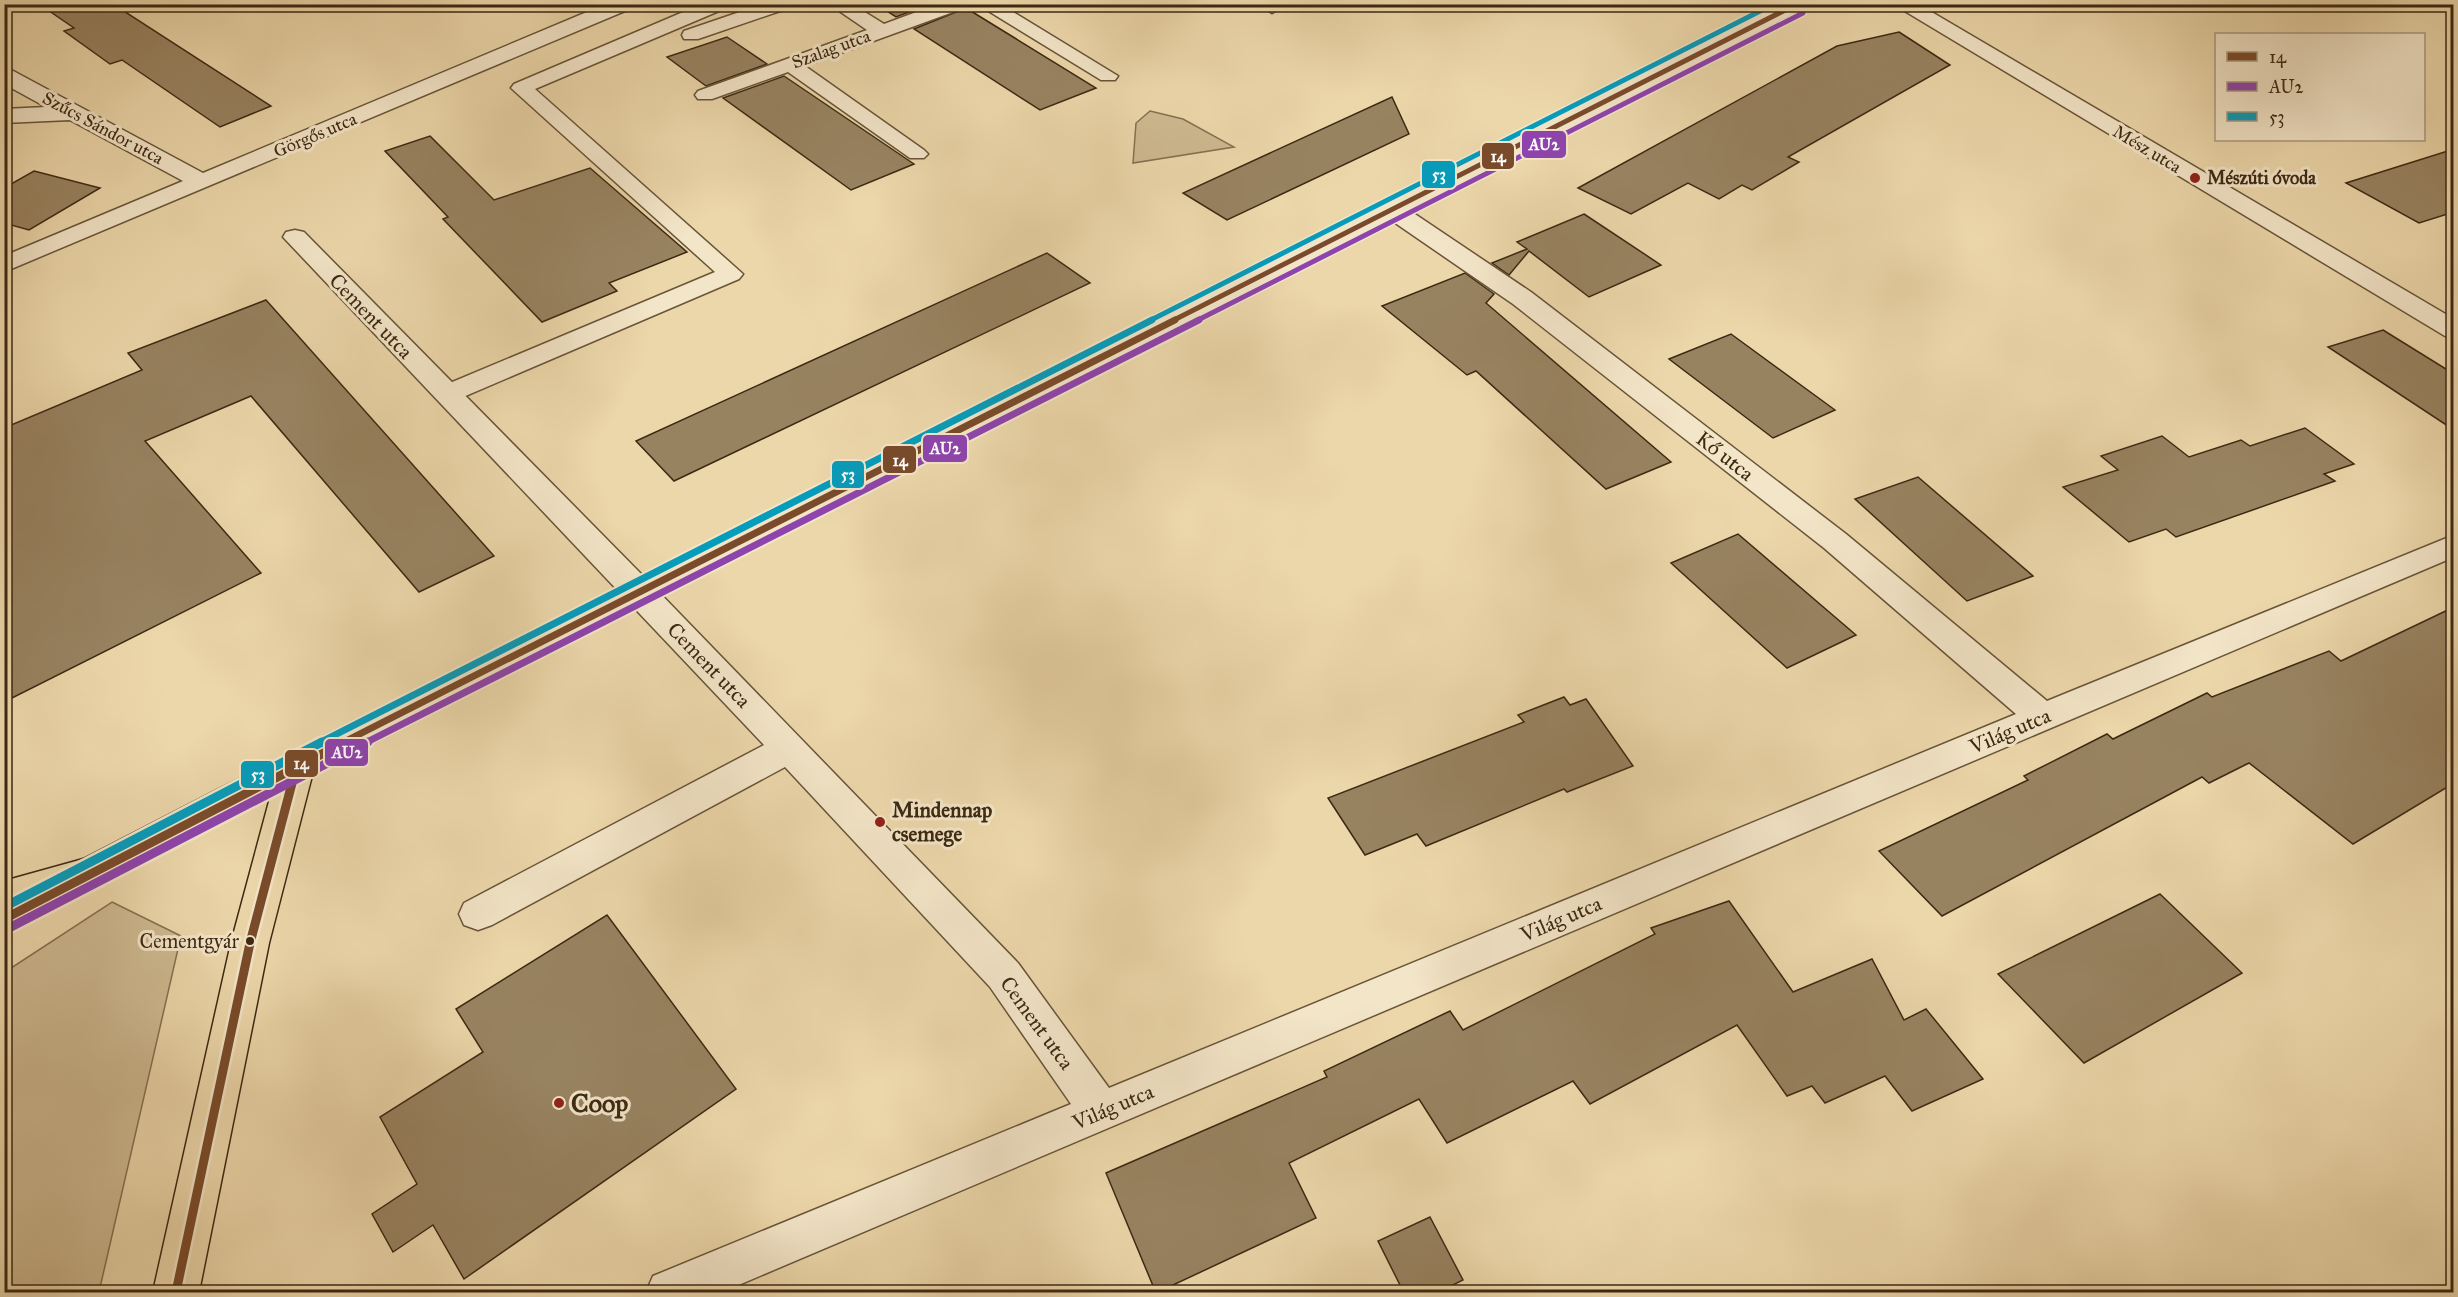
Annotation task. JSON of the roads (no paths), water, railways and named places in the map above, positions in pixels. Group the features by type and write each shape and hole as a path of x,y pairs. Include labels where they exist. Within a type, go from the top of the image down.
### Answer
{"main road":[{"path":"176,1293 250,943 296,768"},
{"path":"4,897 94,872"}],"street":[{"name":"Görgős utca","path":"4,265 625,4"},
{"path":"4,919 296,768 1798,4"},
{"name":"Mész utca","path":"1904,4 2454,330"},
{"name":"Szűcs Sándor utca","path":"4,72 17,83 203,182"},
{"path":"4,116 75,112"},
{"name":"Kő utca","path":"1394,211 1541,312 1835,541 2043,717"},
{"name":"Cement utca","path":"295,237 641,593 1004,975 1101,1112"},
{"name":"Világ utca","path":"669,1293 2454,545"},
{"path":"478,914 788,748"}],"lane":[{"path":"447,394 731,274 521,88 719,4"},
{"path":"657,47 783,4"},
{"path":"838,4 882,32"},
{"name":"Szalag utca","path":"705,94 957,4"},
{"path":"986,4 1108,76"},
{"path":"790,64 917,154"}],"place":[{"name":"Mészúti óvoda","path":"2195,178"},
{"name":"Mindennap csemege","path":"880,822"},
{"name":"Cementgyár","path":"250,941"},
{"name":"Coop","path":"559,1103"}]}
